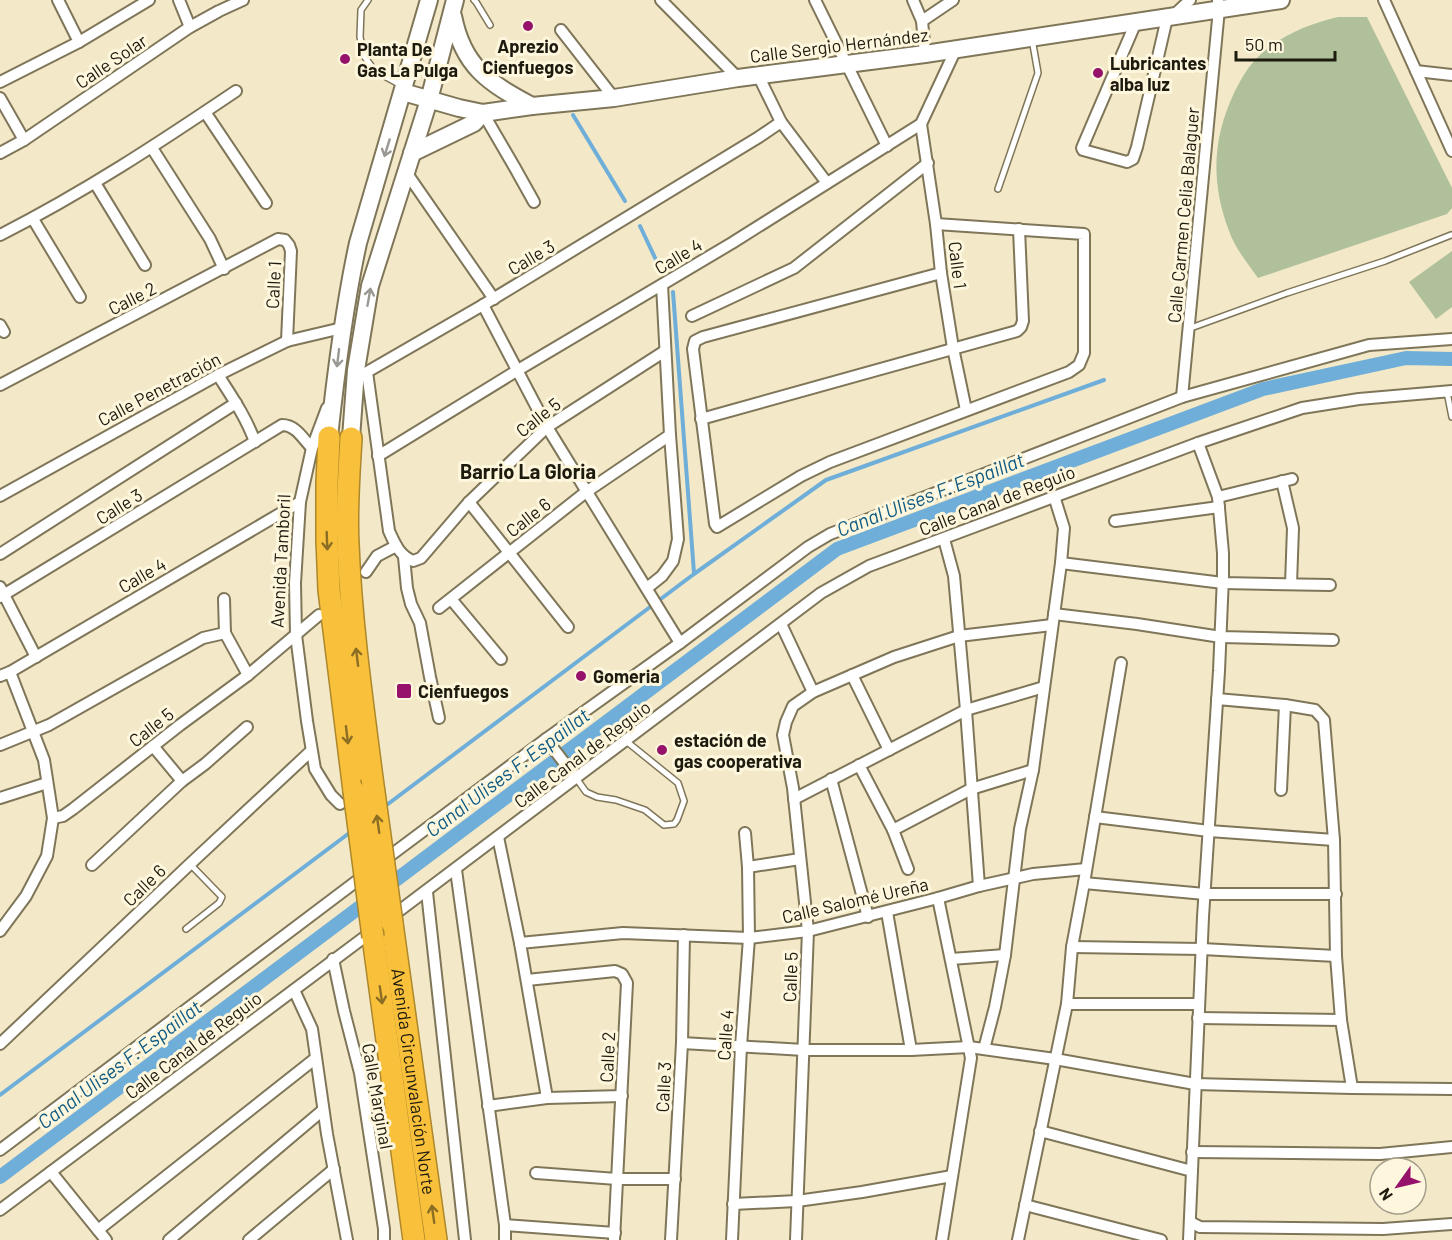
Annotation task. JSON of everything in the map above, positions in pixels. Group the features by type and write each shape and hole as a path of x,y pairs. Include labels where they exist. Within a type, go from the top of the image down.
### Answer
{"highway":[{"name":"Avenida Circunvalación Norte","path":"351,438 348,542 351,606 372,778 436,1240"},
{"name":"Avenida Circunvalación Norte","path":"320,443 327,483 329,590 347,797 373,937 414,1240"}],"street":[{"path":"58,0 79,42"},
{"path":"0,82 79,42 149,0"},
{"path":"178,0 190,27"},
{"name":"Calle Solar","path":"0,153 24,140 190,27 243,0"},
{"path":"320,443 335,388 349,283 358,243 429,0"},
{"path":"661,0 738,78"},
{"path":"814,0 887,146"},
{"path":"913,0 922,21 925,54"},
{"path":"922,21 953,0"},
{"path":"1136,22 1082,147 1083,150 1127,162 1133,159 1137,147 1169,18 1190,0"},
{"name":"Calle Sergio Hernández","path":"404,89 429,99 483,113 614,98 758,75 925,54 1169,18 1218,5 1281,0"},
{"path":"1384,0 1452,151"},
{"name":"Calle Carmen Celia Balaguer","path":"1182,398 1218,5"},
{"path":"351,438 362,371 370,286 429,99 454,6"},
{"path":"454,6 457,34 468,57 481,74 502,90 532,106"},
{"path":"561,30 614,98"},
{"path":"921,124 956,49"},
{"path":"1416,70 1452,75"},
{"path":"758,75 781,122 827,183"},
{"path":"0,235 33,219 95,183 152,148 236,91"},
{"path":"0,98 24,140"},
{"path":"206,112 266,203"},
{"path":"412,153 474,123 483,113 534,202"},
{"name":"Calle 3","path":"362,371 483,305 781,122"},
{"name":"Calle 4","path":"378,456 662,285 921,124"},
{"name":"Calle 1","path":"921,124 941,273 966,410"},
{"path":"152,148 210,239 224,268"},
{"path":"692,316 794,268 928,163"},
{"path":"406,172 494,298"},
{"path":"95,183 145,265"},
{"path":"33,219 81,297"},
{"path":"936,224 1084,234 1084,353 1077,367 838,459 810,472 718,527 715,524 701,418 693,349 696,340 941,273"},
{"path":"701,418 1015,332 1021,327 1023,321 1019,229"},
{"name":"Calle 1","path":"278,239 285,240 290,245 291,251 287,341"},
{"name":"Calle 2","path":"0,385 278,239"},
{"path":"649,593 673,561 678,539 662,285"},
{"path":"483,305 547,427 680,643"},
{"name":"Calle Penetración","path":"0,496 218,375 287,341 342,328"},
{"name":"Calle Canal de Reguio","path":"0,1150 808,548 830,534 1182,398 1369,345 1452,339"},
{"name":"Calle 5","path":"404,557 413,561 421,558 469,502 547,427 665,351"},
{"path":"362,371 389,531 404,557 407,588 411,604 420,623 440,718"},
{"path":"218,375 249,425 255,442"},
{"name":"Calle Canal de Reguio","path":"0,1210 333,959 456,870 574,775 626,741 821,593 869,566 1198,443 1302,408 1359,399 1450,392"},
{"path":"0,554 236,403"},
{"name":"Calle 3","path":"2,593 282,425 293,427 320,443"},
{"name":"Calle 6","path":"439,608 586,492 670,435"},
{"name":"Avenida Tamboril","path":"320,443 300,502 295,583 296,635 315,768 331,795 347,797"},
{"path":"1189,1240 1198,1018 1223,583 1219,502 1198,443"},
{"path":"1115,522 1219,502 1287,480 1293,528 1291,584"},
{"path":"984,1049 1005,955 1020,830 1033,770 1061,563 1064,528 1053,496"},
{"name":"Calle 4","path":"5,674 300,502"},
{"path":"469,502 568,627"},
{"path":"944,539 954,576 979,886"},
{"path":"366,572 378,556 396,546"},
{"path":"1061,563 1223,583 1330,585"},
{"path":"2,593 36,657"},
{"path":"224,599 225,633 248,675"},
{"path":"451,599 501,659"},
{"name":"Calle 5","path":"53,818 63,816 74,809 248,675 319,615"},
{"name":"Calle 5","path":"796,1240 808,931 794,799 783,735 793,706 813,692 894,657 959,636 1053,620 1137,624 1221,637 1333,640"},
{"path":"781,624 813,692"},
{"path":"0,745 61,718 203,638 225,633"},
{"path":"1018,1240 1066,1004 1072,947 1121,663"},
{"path":"0,931 26,896 47,856 53,818 44,760 33,731 5,674"},
{"path":"852,675 889,750"},
{"path":"794,799 966,710 1044,687"},
{"path":"1217,699 1316,710 1324,720 1334,840 1336,956 1341,1020 1352,1088"},
{"path":"1281,790 1285,705"},
{"path":"92,865 182,781 205,764 246,727"},
{"path":"549,743 574,775"},
{"path":"153,746 182,781"},
{"name":"Calle 6","path":"2,1037 311,751"},
{"path":"859,765 893,830 908,869"},
{"path":"893,830 972,789 1033,770"},
{"path":"831,779 867,917"},
{"path":"0,798 47,783"},
{"path":"1095,817 1209,831 1334,840"},
{"name":"Calle 4","path":"732,1240 741,1046 749,938 745,832"},
{"path":"498,837 527,980 546,1098"},
{"path":"748,867 800,859"},
{"name":"Calle Salomé Ureña","path":"520,943 623,933 749,938 808,931 979,886 1051,872 1086,869"},
{"path":"456,870 505,1240"},
{"path":"1084,883 1205,894 1336,894"},
{"path":"427,891 465,1240"},
{"path":"938,898 971,1058 942,1240"},
{"path":"0,910 8,920"},
{"path":"887,912 911,1050"},
{"name":"Calle 3","path":"671,1240 682,1043 684,935"},
{"path":"1072,947 1202,949 1336,956"},
{"path":"951,960 1005,955"},
{"name":"Calle Marginal","path":"333,959 360,1073 384,1240"},
{"name":"Calle 2","path":"527,980 615,971 622,974 627,983 615,1237"},
{"path":"294,990 312,1029 323,1110 347,1240"},
{"path":"1066,1004 1199,1004"},
{"path":"1198,1018 1341,1020"},
{"path":"682,1043 804,1050 911,1050 969,1047 1055,1059 1195,1084 1452,1089"},
{"path":"98,1230 316,1058"},
{"path":"488,1106 546,1098 622,1096"},
{"path":"169,1240 323,1110"},
{"path":"1040,1131 1192,1171"},
{"path":"1192,1152 1380,1154 1452,1147"},
{"path":"249,1240 334,1169"},
{"path":"51,1172 106,1240"},
{"path":"536,1173 618,1179 675,1179"},
{"path":"733,1204 798,1201 952,1176"},
{"path":"1025,1205 1161,1240"},
{"path":"1190,1222 1200,1227 1383,1229 1452,1224"},
{"path":"504,1225 615,1237"}],"lane":[{"path":"368,0 361,10 360,37 364,56 375,71 404,89"},
{"path":"474,0 490,25"},
{"path":"998,189 1038,73 1031,37"},
{"path":"1188,329 1385,261 1451,235"},
{"path":"1450,392 1452,417"},
{"path":"574,775 586,792 592,795 645,810 664,825 674,824 678,820 684,801 678,783 626,741"},
{"path":"186,930 219,903 222,897 190,864"}],"green space":[{"path":"1338,17 1367,17 1452,188 1452,208 1447,214 1258,278 1235,244 1223,213 1217,179 1221,128 1236,88 1257,58 1275,43 1294,32"},
{"path":"1452,251 1452,307 1436,319 1409,282"}],"waterway":[{"path":"573,115 625,201"},
{"path":"640,226 657,262"},
{"path":"673,292 694,573"},
{"name":"Canal Ulises F. Espaillat","path":"0,1177 837,549 1263,389 1406,358 1452,359"},
{"path":"384,807 694,574 826,480 1104,380"},
{"path":"0,1095 352,831"}],"place":[{"name":"Aprezio Cienfuegos","path":"528,26"},
{"name":"Planta De Gas La Pulga","path":"345,59"},
{"name":"Lubricantes alba luz","path":"1098,73"},
{"name":"Gomeria","path":"581,676"},
{"name":"Cienfuegos","path":"404,691"},
{"name":"estación de gas cooperativa","path":"662,750"}],"district":[{"name":"Barrio La Gloria","path":"528,471"}]}
